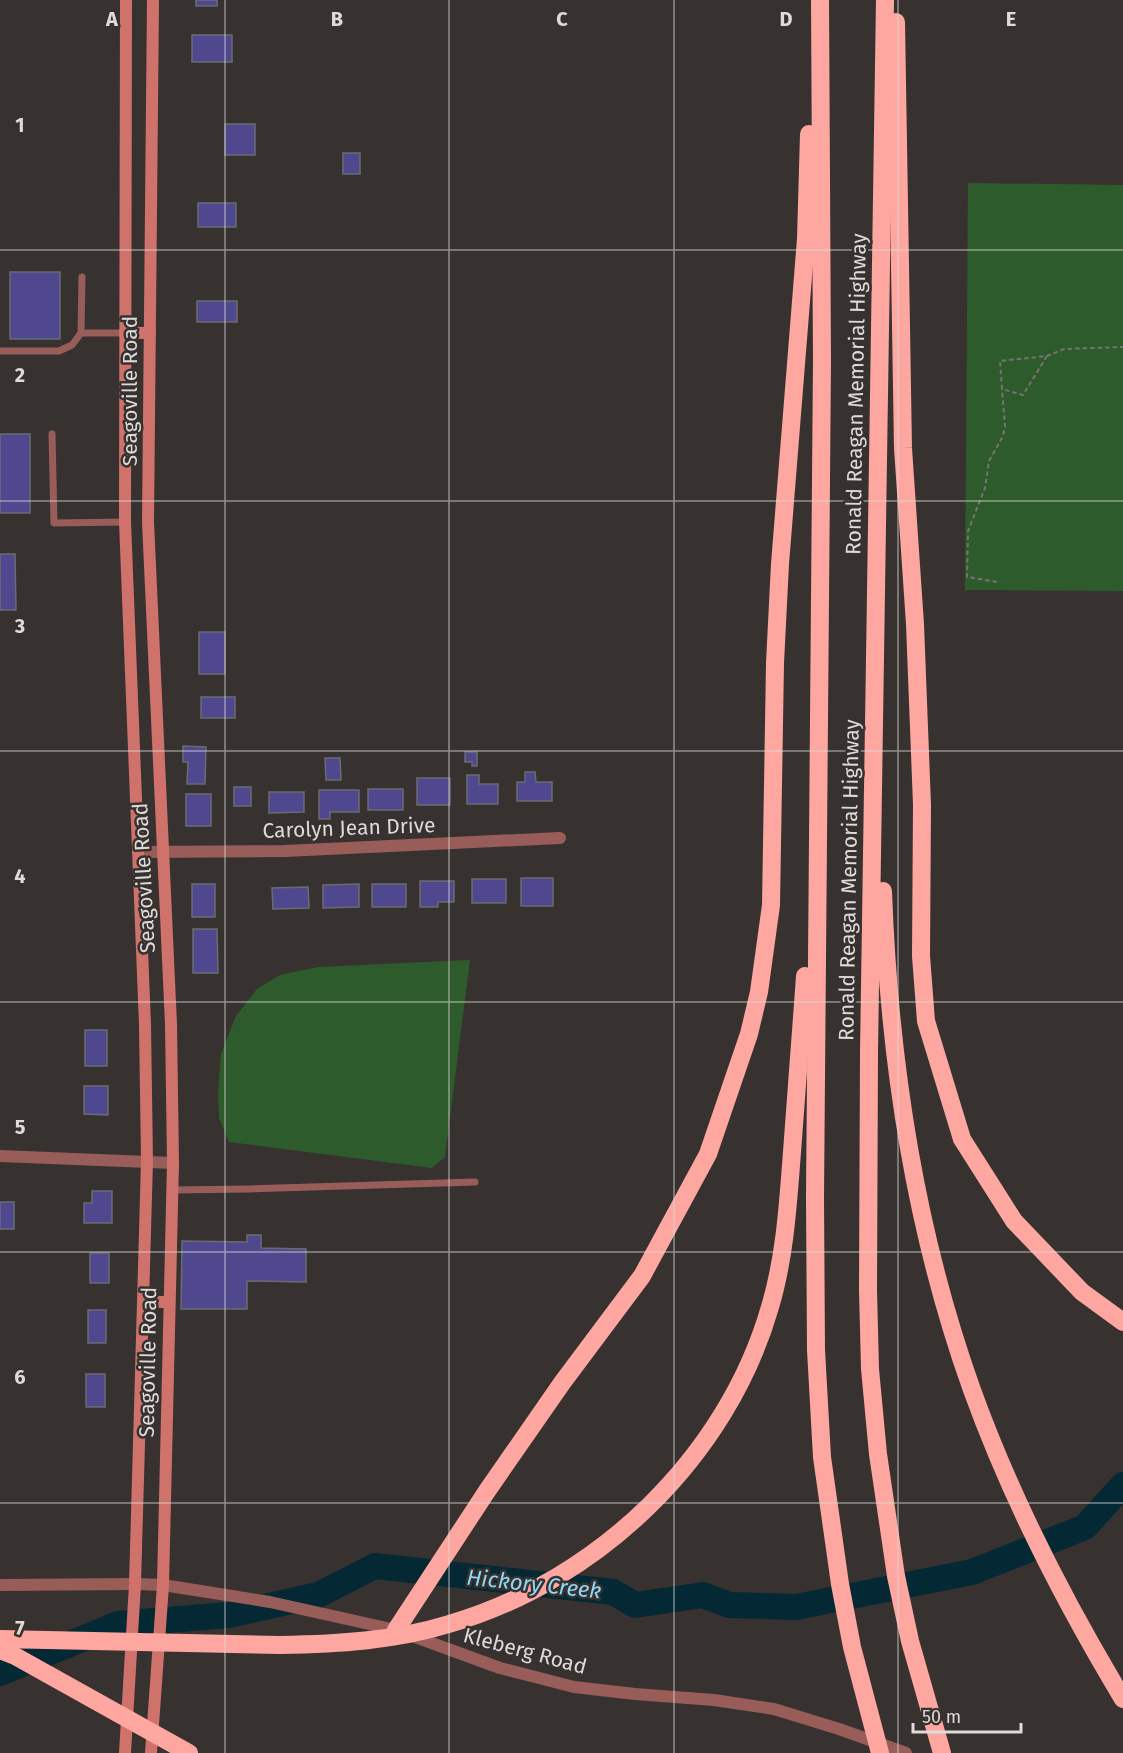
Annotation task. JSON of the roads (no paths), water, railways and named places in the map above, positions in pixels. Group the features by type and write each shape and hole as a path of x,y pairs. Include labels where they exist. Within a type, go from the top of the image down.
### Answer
{"highway":[{"path":"396,1629 501,1471 642,1276 708,1154 749,1034 759,992 771,905 775,663 806,239 814,0"},
{"name":"Ronald Reagan Memorial Highway","path":"820,0 822,372 815,1286 822,1457 852,1647 880,1753"},
{"name":"Ronald Reagan Memorial Highway","path":"885,0 875,597 868,1290 870,1369 878,1454 896,1576 910,1641 942,1753"},
{"path":"896,0 903,448 915,624 922,805 921,956 926,1021 962,1139 1014,1221 1082,1292 1123,1322"},
{"path":"875,597 885,945 896,1057 912,1154 936,1271 971,1388 993,1445 1037,1541 1090,1645 1123,1699"},
{"path":"0,1639 323,1645 402,1636 450,1624 533,1590 571,1568 609,1541 645,1510 676,1478 706,1441 732,1400 753,1356 770,1307 783,1246 801,1033 819,741"},
{"path":"0,1650 15,1656 189,1753"}],"main road":[{"name":"Seagoville Road","path":"125,1753 135,1584 147,1161 146,1025 125,522 126,0"},
{"name":"Seagoville Road","path":"151,1753 163,1585 172,1190 171,1024 148,522 153,0"},
{"path":"125,333 150,333"},
{"path":"125,522 148,522"},
{"path":"143,1302 170,1302"}],"street":[{"name":"Carolyn Jean Drive","path":"138,852 285,851 561,838"},
{"path":"0,1156 172,1163"},
{"name":"Kleberg Road","path":"0,1585 163,1585 270,1602 396,1629 500,1668 574,1687 714,1700 774,1710 839,1729 906,1753"}],"lane":[{"path":"0,351 59,351 72,345 81,333 82,277"},
{"path":"81,333 125,333"},
{"path":"52,434 54,523 125,522"},
{"path":"172,1190 475,1182"}],"waterway":[{"name":"Hickory Creek","path":"0,1673 118,1624 229,1615 318,1595 375,1566 613,1592 635,1605 703,1595 729,1605 796,1607 972,1572 1085,1527 1123,1485"}]}
